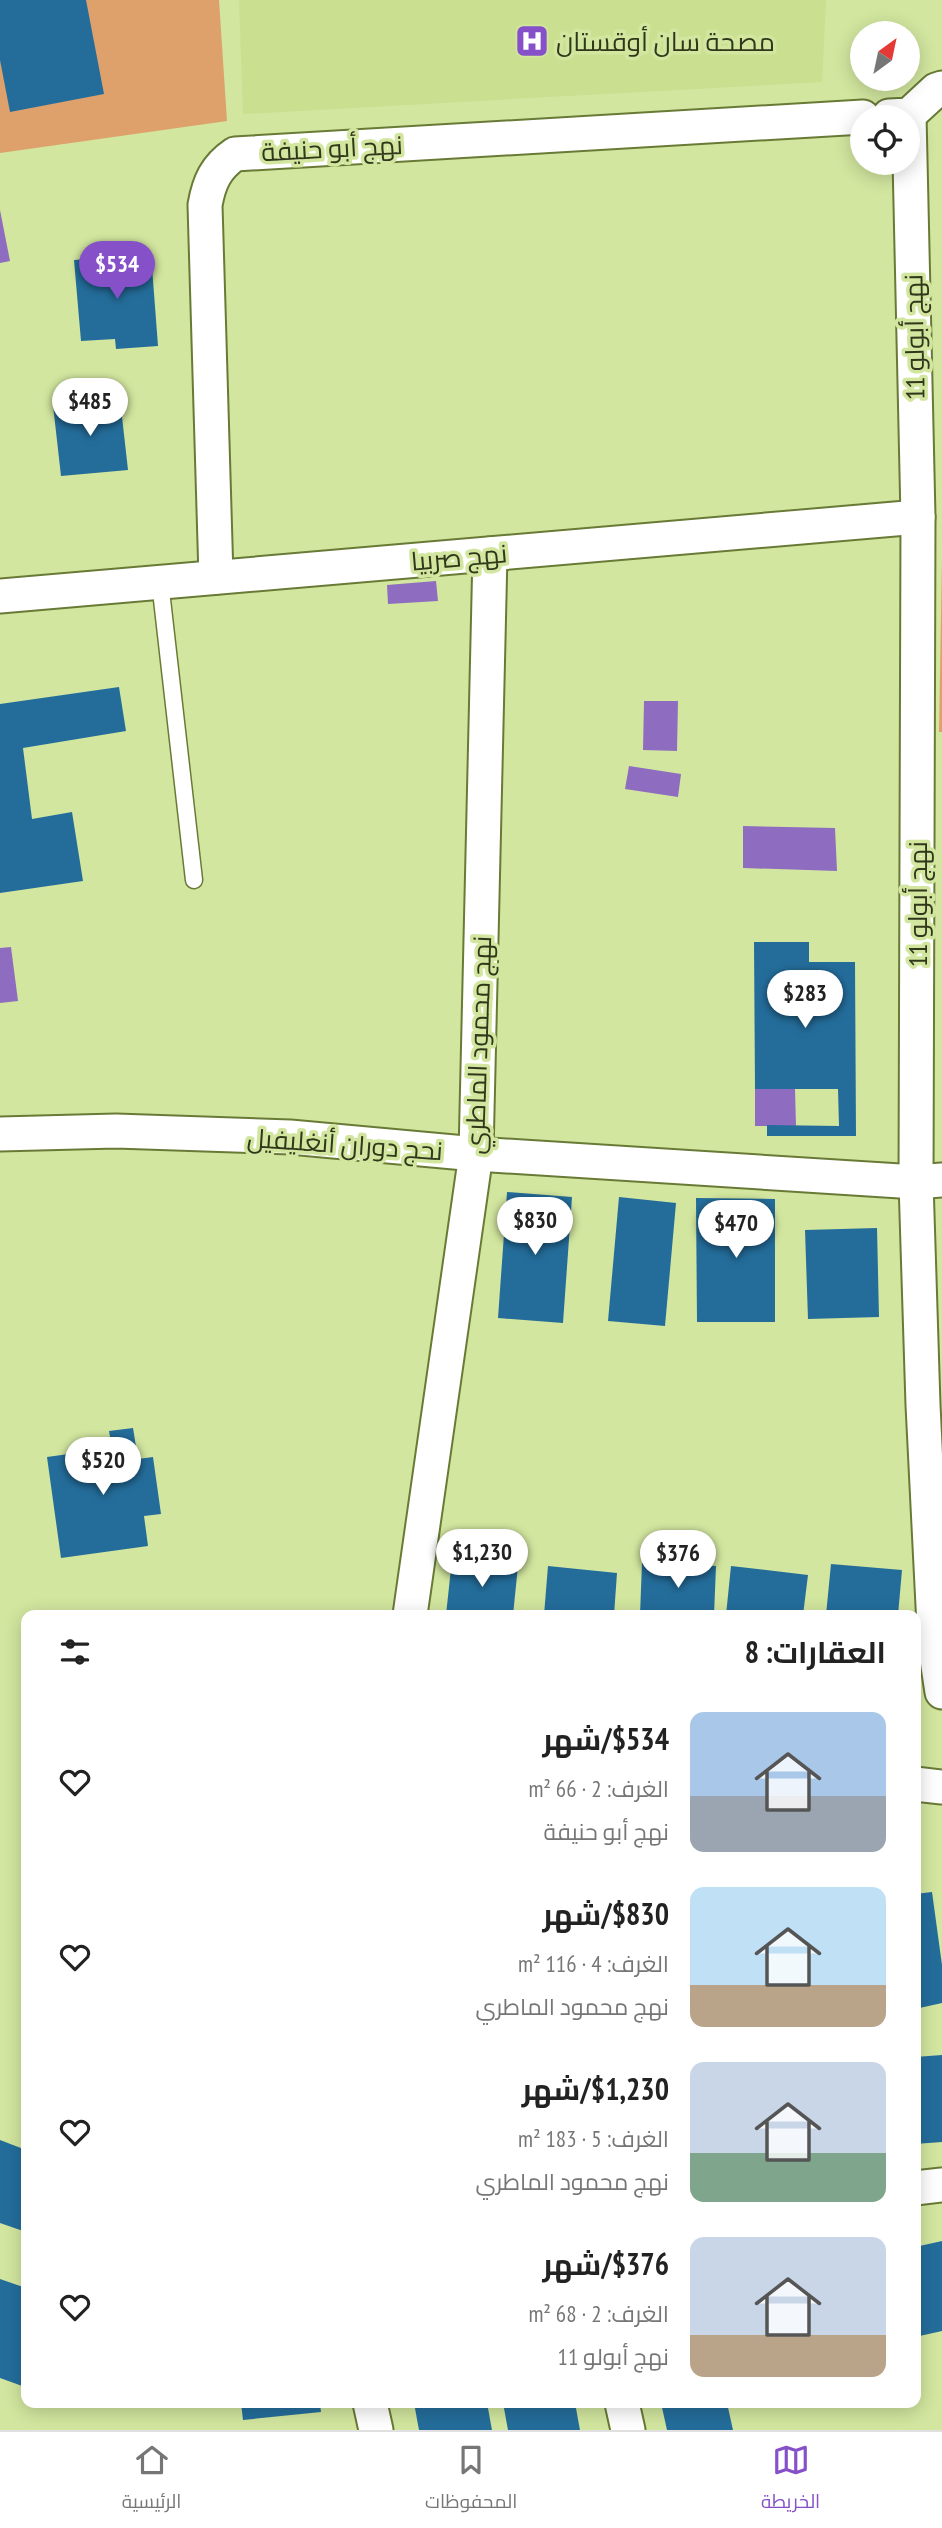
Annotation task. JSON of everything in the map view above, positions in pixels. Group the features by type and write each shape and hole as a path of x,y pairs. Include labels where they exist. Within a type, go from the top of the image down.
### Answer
{"street":[{"path":"920,105 942,88"},
{"name":"نهج أبو حنيفة","path":"216,577 205,205 209,183 228,158 235,154 850,118"},
{"name":"نهج أبولو 11","path":"910,175 929,1181 926,1472 935,1646 942,1692"},
{"name":"نهج صربيا","path":"0,596 918,517"},
{"name":"نهج محمود الماطري","path":"411,1610 476,1154 490,554"},
{"name":"نحج دوران أنغليفيل","path":"0,1134 116,1131 289,1137 476,1154 929,1181"},
{"path":"921,1785 942,1787"},
{"path":"921,2187 942,2185"},
{"path":"371,2408 376,2430"},
{"path":"623,2408 628,2430"}],"lane":[{"path":"160,582 194,880"}],"shaded area":[{"path":"0,0 219,0 227,121 0,153"},
{"name":"مصحة سان أوقستان","path":"239,0 826,0 822,82 243,114"},
{"path":"0,210 10,261 0,263"},
{"path":"942,558 942,732 939,732"},
{"path":"436,581 438,601 388,604 387,585"},
{"path":"644,701 678,701 677,751 643,750"},
{"path":"629,766 681,774 678,797 625,789"},
{"path":"743,826 835,828 837,871 743,868"},
{"path":"11,947 18,1001 0,1003 0,948"},
{"path":"755,1089 795,1089 796,1126 755,1126"}],"building":[{"path":"0,0 86,0 104,94 10,112 0,60"},
{"path":"151,254 158,346 116,349 115,339 81,341 74,260"},
{"path":"120,399 128,470 61,476 53,405"},
{"path":"119,687 126,731 23,748 32,819 72,812 83,881 0,893 0,704"},
{"path":"754,942 809,942 809,962 855,962 856,1136 767,1136 767,1125 839,1126 838,1089 755,1089"},
{"path":"507,1192 572,1197 563,1323 498,1318"},
{"path":"619,1197 676,1203 665,1326 608,1321"},
{"path":"696,1198 775,1199 775,1322 697,1322"},
{"path":"877,1228 879,1317 808,1319 805,1230"},
{"path":"133,1428 138,1459 153,1457 161,1514 144,1516 148,1546 61,1558 47,1457 112,1448 109,1431"},
{"path":"452,1559 518,1566 514,1610 447,1610"},
{"path":"642,1563 716,1566 714,1610 640,1610"},
{"path":"831,1564 902,1570 898,1610 826,1610"},
{"path":"548,1566 617,1573 614,1610 544,1610"},
{"path":"731,1566 808,1575 804,1610 727,1610"},
{"path":"932,1892 942,1965 942,2003 921,2008 921,1893"},
{"path":"942,2055 942,2142 921,2144 921,2057"},
{"path":"0,2140 21,2148 21,2230 0,2223"},
{"path":"942,2241 942,2331 921,2336 921,2246"},
{"path":"0,2279 21,2286 21,2386 0,2378"},
{"path":"242,2408 321,2408 321,2412 243,2420"},
{"path":"415,2408 488,2408 492,2430 419,2430"},
{"path":"504,2408 576,2408 580,2430 508,2430"},
{"path":"662,2408 728,2408 733,2430 667,2430"}],"place":[{"name":"مصحة سان أوقستان","path":"532,41"}]}
